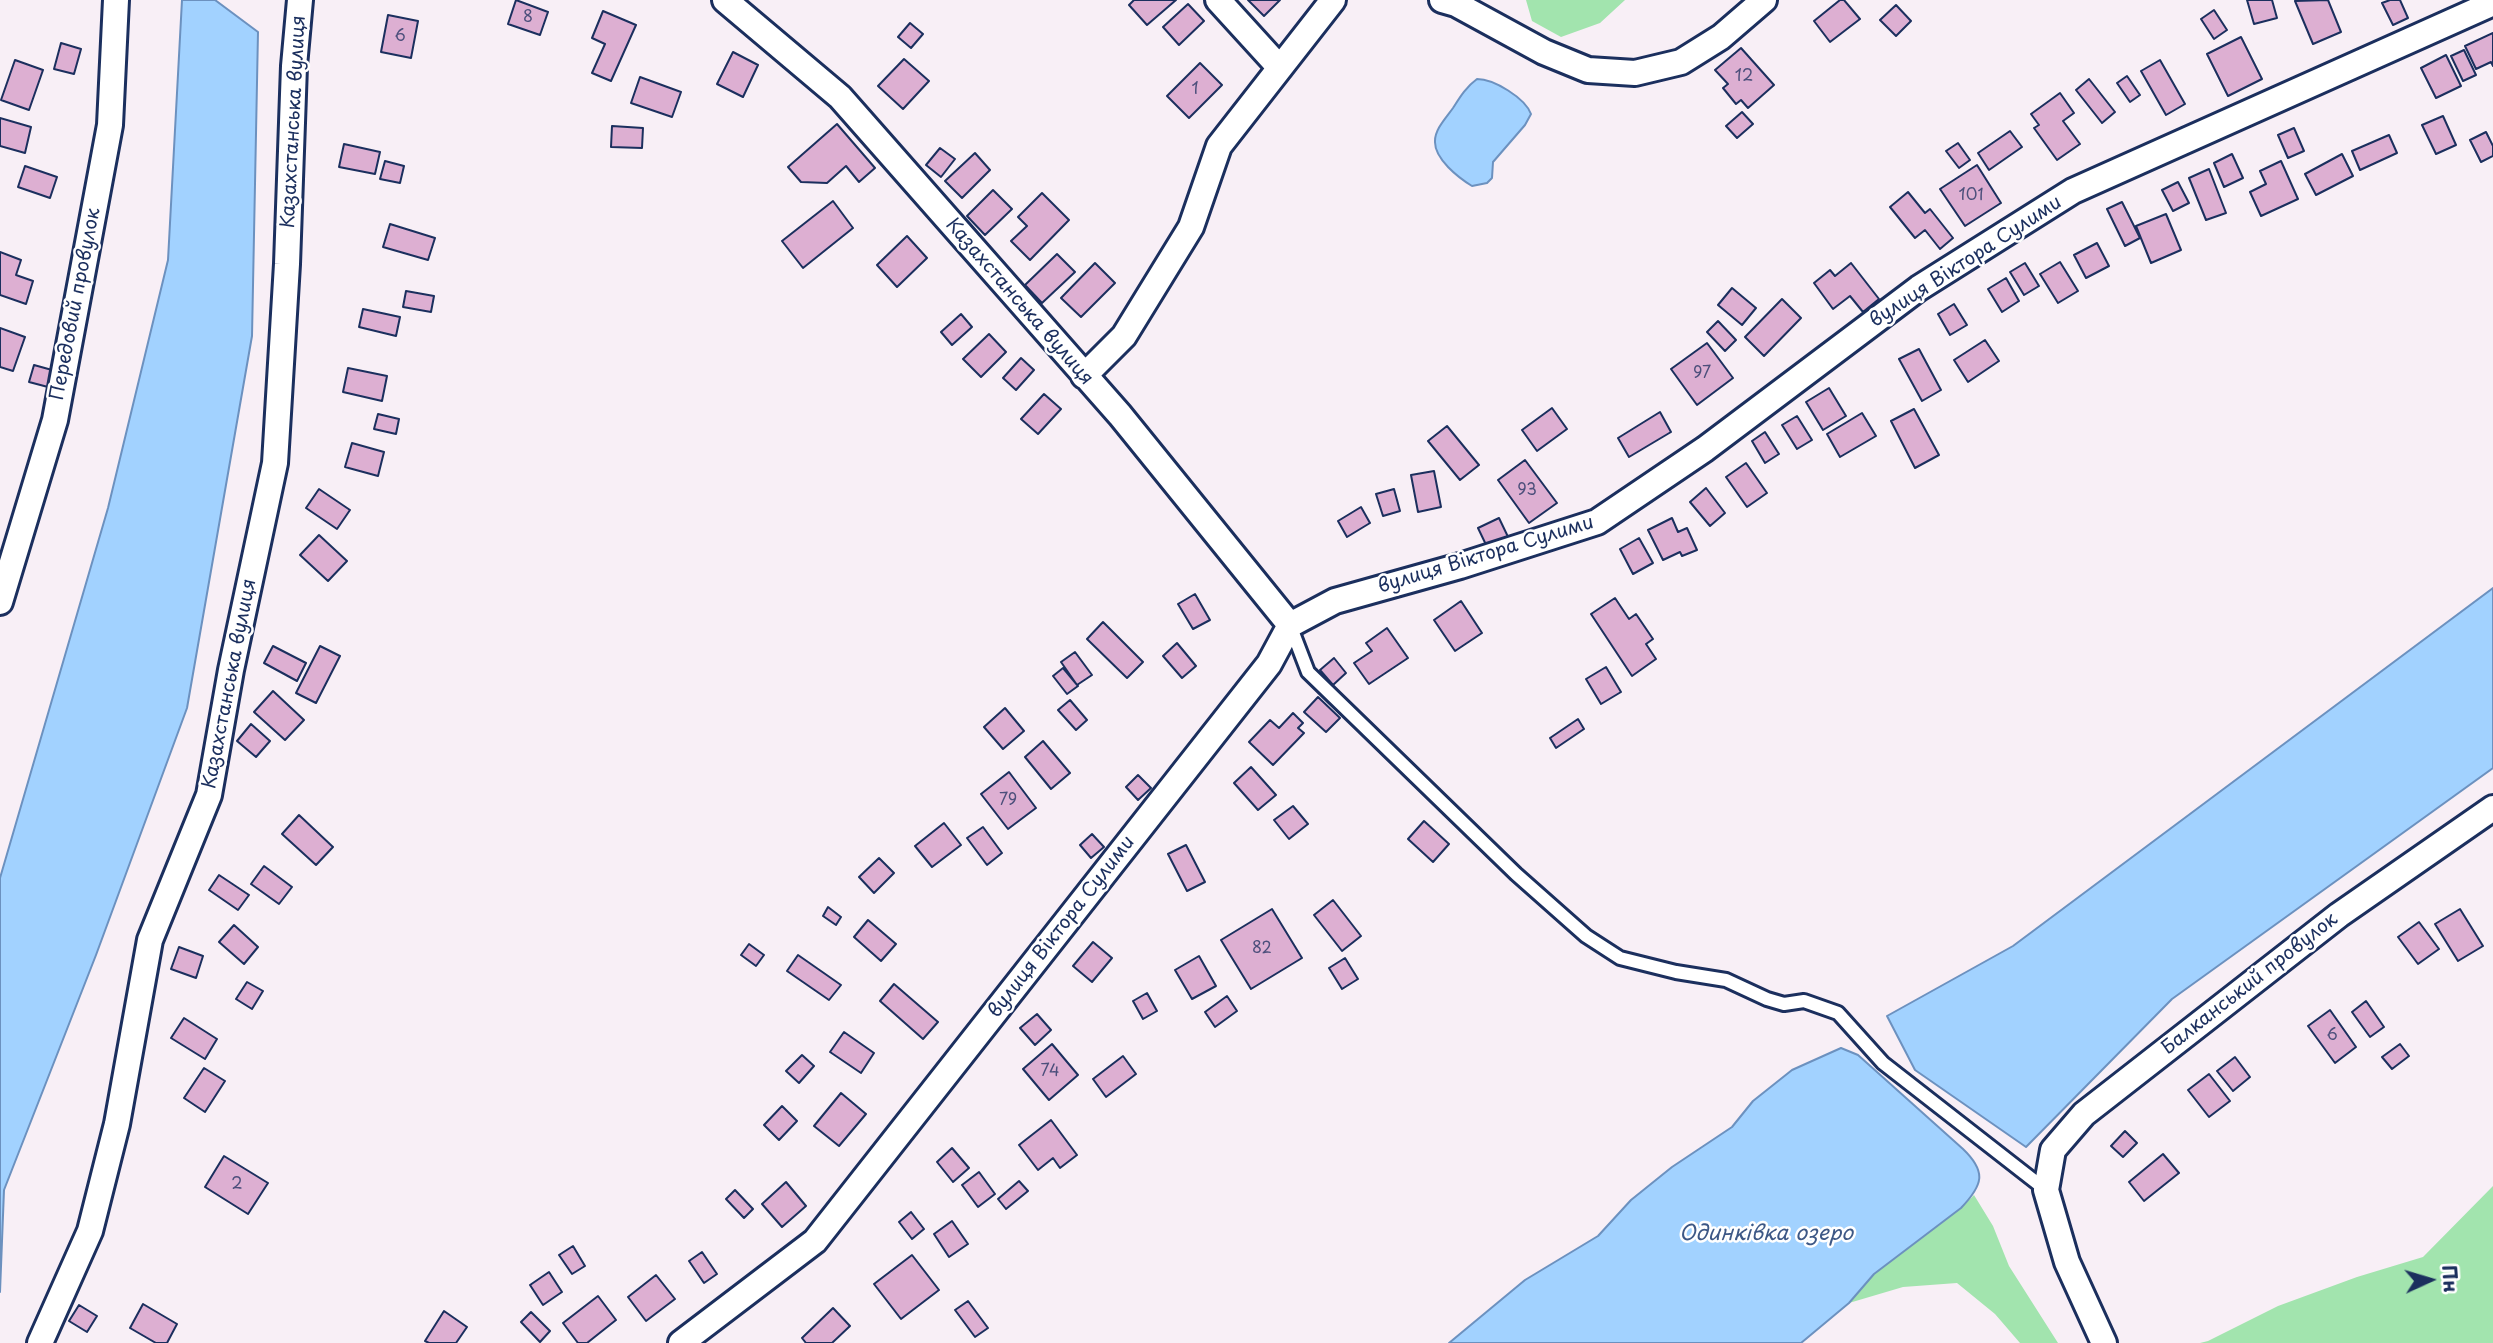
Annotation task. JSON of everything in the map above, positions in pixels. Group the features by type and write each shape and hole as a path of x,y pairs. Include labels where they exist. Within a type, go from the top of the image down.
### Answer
{"street":[{"name":"Передовий провулок","path":"0,601 55,420 110,125 116,0"},
{"name":"Казахстанська вулиця","path":"40,1343 90,1231 117,1124 150,940 209,795 231,670 275,463 287,264 294,66 300,0"},
{"name":"Казахстанська вулиця","path":"725,0 840,97 1120,415 1290,625"},
{"path":"1218,0 1280,68"},
{"path":"1084,376 1124,336 1191,227 1219,146 1334,0"},
{"path":"1442,0 1456,4 1544,52 1588,70 1635,74 1681,62 1721,37 1764,0"},
{"name":"вулиця Віктора Сулими","path":"681,1343 814,1241 1261,674 1290,625 1335,601 1460,566 1597,522 1704,449 1919,288 2073,191 2493,3"},
{"name":"Балканський провулок","path":"2046,1190 2053,1150 2084,1114 2339,915 2493,808"},
{"path":"2046,1190 2067,1262 2104,1343"}],"lane":[{"path":"1290,625 1308,672 1516,874 1586,936 1620,958 1676,972 1726,980 1767,999 1784,1004 1804,1001 1838,1013 1883,1063 2046,1190"}],"green space":[{"path":"1526,0 1625,0 1600,23 1561,37 1532,21"},
{"path":"2493,1186 2493,1343 2200,1343 2278,1306 2357,1277 2423,1257"},
{"path":"1974,1195 1993,1226 2009,1266 2058,1343 2020,1343 1995,1314 1957,1283 1903,1287 1849,1303 1874,1274 1961,1208"}],"water":[{"path":"182,0 215,0 258,32 252,336 187,708 96,955 4,1190 0,1292 0,878 108,508 168,260"},
{"path":"1477,79 1492,82 1508,90 1531,114 1525,125 1493,162 1492,178 1487,183 1472,186 1443,161 1435,141 1441,124"},
{"path":"2493,588 2493,768 2172,999 2026,1147 1915,1070 1887,1016 2013,946"},
{"name":"Одинківка озеро","path":"1841,1048 1858,1055 1963,1149 1976,1165 1979,1178 1974,1192 1961,1208 1874,1274 1849,1303 1801,1343 1449,1343 1525,1280 1598,1236 1631,1200 1672,1167 1732,1127 1753,1101 1792,1070"}],"building":[{"path":"516,0 548,12 540,35 508,24"},
{"path":"1134,0 1176,0 1147,25 1129,5"},
{"path":"1248,0 1280,0 1264,16"},
{"path":"1840,0 1844,0 1860,19 1830,42 1814,21"},
{"path":"2247,0 2272,0 2277,18 2254,24"},
{"path":"2328,0 2341,32 2313,44 2295,1"},
{"path":"2400,0 2408,18 2393,25 2382,3"},
{"path":"1188,4 1204,21 1179,45 1163,27"},
{"path":"1896,5 1911,21 1896,36 1880,20"},
{"path":"2214,10 2227,30 2214,39 2201,19"},
{"path":"603,11 636,25 611,81 592,73 605,44 592,38"},
{"path":"388,15 418,21 411,58 381,52"},
{"path":"910,23 923,34 911,48 898,37"},
{"path":"2493,33 2493,66 2491,62 2476,69 2465,46"},
{"path":"2241,37 2262,79 2228,96 2207,54"},
{"path":"61,43 81,49 74,74 54,69"},
{"path":"1741,48 1774,85 1748,108 1741,100 1736,104 1723,88 1728,84 1715,70"},
{"path":"2464,50 2476,75 2463,81 2451,56"},
{"path":"733,52 758,65 743,97 717,84"},
{"path":"2446,55 2461,86 2436,98 2421,68"},
{"path":"904,59 929,81 903,109 878,86"},
{"path":"15,60 43,70 29,110 1,100"},
{"path":"2160,60 2185,104 2166,115 2141,71"},
{"path":"1200,63 1222,85 1189,118 1167,96"},
{"path":"2127,76 2140,95 2130,102 2117,83"},
{"path":"640,77 681,92 672,117 631,103"},
{"path":"2089,79 2115,112 2102,123 2076,90"},
{"path":"2060,93 2074,113 2063,121 2080,144 2057,160 2034,128 2039,125 2031,114"},
{"path":"1742,112 1753,124 1737,138 1726,126"},
{"path":"2443,116 2456,145 2436,154 2422,125"},
{"path":"0,118 31,127 25,153 0,146"},
{"path":"837,124 875,168 859,182 846,166 827,183 801,182 788,167"},
{"path":"612,126 643,128 642,148 611,147"},
{"path":"2294,128 2304,151 2288,158 2278,135"},
{"path":"2010,131 2022,147 1989,170 1978,153"},
{"path":"2486,132 2493,146 2493,156 2481,162 2470,140"},
{"path":"2389,135 2397,153 2360,170 2352,151"},
{"path":"1958,143 1970,160 1959,168 1946,151"},
{"path":"344,144 380,152 375,174 339,167"},
{"path":"940,148 955,159 941,177 926,165"},
{"path":"975,153 990,170 962,198 945,181"},
{"path":"2232,154 2243,178 2224,187 2214,163"},
{"path":"2342,154 2353,176 2316,195 2305,174"},
{"path":"385,161 404,166 400,183 380,179"},
{"path":"2281,161 2298,199 2261,216 2250,192 2266,184 2260,171"},
{"path":"1977,165 2001,203 1965,226 1940,189"},
{"path":"25,166 57,177 50,198 18,187"},
{"path":"2209,169 2226,213 2206,220 2189,178"},
{"path":"2178,182 2189,203 2173,211 2162,190"},
{"path":"993,190 1012,209 985,235 967,216"},
{"path":"1908,192 1925,213 1930,209 1953,238 1940,249 1925,230 1915,238 1890,207"},
{"path":"1042,193 1069,220 1030,260 1011,241 1027,226 1018,217"},
{"path":"833,201 853,228 803,268 782,241"},
{"path":"2122,202 2140,238 2125,246 2107,209"},
{"path":"2166,214 2181,250 2151,263 2136,226"},
{"path":"390,224 435,238 428,260 383,247"},
{"path":"907,236 927,258 897,287 877,265"},
{"path":"2097,243 2109,266 2086,278 2074,255"},
{"path":"0,252 21,260 16,275 33,281 26,304 0,295"},
{"path":"1057,254 1075,272 1042,303 1025,285"},
{"path":"2060,262 2078,291 2058,303 2040,274"},
{"path":"1095,263 1115,283 1081,317 1061,298"},
{"path":"1851,263 1879,299 1863,312 1850,296 1833,309 1814,283 1830,270 1835,276"},
{"path":"2025,263 2039,286 2024,295 2010,272"},
{"path":"2006,278 2019,301 2002,312 1988,289"},
{"path":"1732,288 1756,308 1742,325 1718,305"},
{"path":"406,291 434,296 431,312 403,307"},
{"path":"1782,299 1801,318 1764,356 1745,337"},
{"path":"1954,304 1967,325 1950,335 1938,314"},
{"path":"363,309 400,317 396,336 359,327"},
{"path":"961,314 972,327 952,345 941,332"},
{"path":"1718,321 1736,340 1725,351 1707,332"},
{"path":"0,328 25,337 13,371 0,367"},
{"path":"989,334 1006,352 981,377 963,359"},
{"path":"1985,340 1999,361 1968,382 1954,360"},
{"path":"1707,343 1733,378 1697,405 1671,369"},
{"path":"1919,349 1941,390 1922,401 1899,359"},
{"path":"1021,358 1034,370 1016,390 1003,378"},
{"path":"34,365 52,370 48,387 29,382"},
{"path":"348,368 387,376 382,401 343,392"},
{"path":"1829,388 1846,416 1823,430 1806,402"},
{"path":"1044,394 1061,409 1038,434 1021,419"},
{"path":"1552,408 1567,429 1537,451 1522,430"},
{"path":"1914,409 1939,455 1915,468 1891,421"},
{"path":"1660,412 1671,432 1629,457 1618,438"},
{"path":"1862,413 1876,436 1840,457 1827,434"},
{"path":"378,414 399,419 396,434 374,429"},
{"path":"1797,416 1812,440 1797,449 1782,425"},
{"path":"1447,426 1479,465 1460,480 1428,441"},
{"path":"1765,432 1779,454 1765,463 1752,441"},
{"path":"352,443 384,452 378,476 345,467"},
{"path":"1525,460 1557,503 1529,523 1498,480"},
{"path":"1746,463 1767,493 1747,507 1726,477"},
{"path":"1434,471 1441,507 1418,512 1411,475"},
{"path":"1706,488 1725,513 1710,526 1690,502"},
{"path":"319,489 350,510 337,529 306,508"},
{"path":"1394,489 1400,511 1383,516 1376,494"},
{"path":"1361,507 1370,523 1347,537 1338,521"},
{"path":"1499,518 1510,541 1489,551 1478,528"},
{"path":"1672,518 1678,532 1687,528 1697,550 1682,556 1680,552 1663,560 1648,530"},
{"path":"319,535 347,561 328,581 300,555"},
{"path":"1639,538 1653,563 1633,574 1620,549"},
{"path":"1195,594 1210,620 1193,629 1178,604"},
{"path":"1615,598 1629,619 1636,614 1653,639 1646,644 1656,659 1632,676 1591,614"},
{"path":"1461,601 1482,633 1455,651 1434,620"},
{"path":"1103,622 1143,662 1127,678 1087,639"},
{"path":"1387,628 1408,658 1369,684 1354,663 1372,651 1366,643"},
{"path":"1177,643 1196,666 1182,678 1163,656"},
{"path":"273,646 306,663 297,681 264,663"},
{"path":"320,646 340,656 316,703 296,693"},
{"path":"1075,652 1092,675 1077,685 1061,662"},
{"path":"1334,658 1346,673 1333,685 1320,670"},
{"path":"1606,667 1621,692 1601,704 1586,679"},
{"path":"1063,668 1078,686 1067,694 1053,676"},
{"path":"273,691 304,720 285,740 254,712"},
{"path":"1318,697 1340,718 1326,732 1304,712"},
{"path":"1070,700 1087,720 1076,730 1058,710"},
{"path":"1005,708 1024,731 1003,749 984,727"},
{"path":"1293,713 1303,723 1298,728 1304,733 1273,765 1249,742 1270,720 1279,728"},
{"path":"1578,719 1584,729 1556,748 1550,738"},
{"path":"251,724 270,741 256,757 237,741"},
{"path":"1043,741 1070,773 1051,789 1025,757"},
{"path":"1251,767 1276,795 1258,810 1234,783"},
{"path":"1009,772 1036,808 1008,829 981,794"},
{"path":"1138,775 1151,788 1138,800 1126,787"},
{"path":"1293,806 1308,824 1289,839 1274,820"},
{"path":"299,815 333,847 316,865 282,834"},
{"path":"1424,821 1449,844 1433,862 1408,839"},
{"path":"944,823 961,845 932,867 915,846"},
{"path":"983,827 1002,853 987,865 967,838"},
{"path":"1092,834 1104,847 1091,858 1080,845"},
{"path":"1186,845 1205,882 1187,891 1168,854"},
{"path":"879,858 894,873 874,893 859,877"},
{"path":"264,866 292,887 279,904 251,884"},
{"path":"219,875 249,895 238,910 209,890"},
{"path":"1333,900 1361,936 1342,951 1314,915"},
{"path":"828,907 841,917 836,925 823,916"},
{"path":"1272,909 1302,958 1251,989 1221,940"},
{"path":"2460,909 2483,946 2458,961 2435,924"},
{"path":"868,920 896,944 881,961 854,937"},
{"path":"2419,922 2439,949 2418,964 2398,937"},
{"path":"234,925 258,947 244,964 219,942"},
{"path":"1093,942 1112,958 1092,982 1073,966"},
{"path":"749,944 764,955 756,966 741,955"},
{"path":"179,947 203,956 196,978 171,969"},
{"path":"798,955 841,985 829,1000 787,971"},
{"path":"1199,956 1216,986 1192,999 1175,970"},
{"path":"1345,958 1358,979 1342,989 1329,968"},
{"path":"247,982 263,991 252,1009 236,999"},
{"path":"894,984 938,1022 923,1039 880,1001"},
{"path":"1147,993 1157,1011 1143,1019 1133,1001"},
{"path":"1227,996 1237,1011 1215,1027 1205,1012"},
{"path":"2366,1001 2384,1027 2370,1037 2352,1012"},
{"path":"2330,1010 2356,1047 2335,1063 2308,1026"},
{"path":"1037,1014 1051,1030 1035,1045 1020,1028"},
{"path":"184,1018 217,1039 205,1059 171,1038"},
{"path":"844,1032 874,1053 861,1073 830,1052"},
{"path":"1052,1044 1078,1075 1049,1100 1023,1069"},
{"path":"2400,1044 2409,1056 2392,1069 2382,1057"},
{"path":"802,1055 814,1066 799,1083 786,1071"},
{"path":"1123,1056 1136,1074 1106,1097 1093,1079"},
{"path":"2235,1057 2250,1077 2233,1091 2217,1071"},
{"path":"204,1068 225,1081 205,1112 184,1098"},
{"path":"2209,1074 2230,1101 2209,1117 2188,1090"},
{"path":"841,1093 866,1114 839,1146 814,1126"},
{"path":"782,1106 797,1121 779,1140 764,1125"},
{"path":"1051,1120 1077,1155 1060,1168 1053,1158 1038,1170 1019,1145"},
{"path":"2125,1131 2137,1143 2123,1157 2111,1146"},
{"path":"952,1148 969,1168 953,1182 937,1162"},
{"path":"2163,1154 2179,1173 2144,1201 2129,1182"},
{"path":"224,1156 268,1183 248,1214 205,1187"},
{"path":"979,1172 995,1194 978,1207 962,1185"},
{"path":"1019,1181 1028,1191 1006,1209 998,1199"},
{"path":"786,1182 806,1206 782,1227 762,1204"},
{"path":"735,1190 753,1209 744,1218 726,1199"},
{"path":"911,1212 924,1229 912,1239 899,1222"},
{"path":"952,1221 968,1244 949,1257 934,1234"},
{"path":"573,1246 585,1266 572,1274 559,1255"},
{"path":"702,1252 717,1274 704,1283 689,1261"},
{"path":"912,1255 939,1290 901,1319 874,1284"},
{"path":"549,1272 562,1292 543,1305 530,1285"},
{"path":"656,1275 675,1299 646,1321 628,1297"},
{"path":"598,1296 616,1320 587,1343 578,1343 563,1323"},
{"path":"968,1301 988,1328 975,1337 955,1310"},
{"path":"143,1304 177,1324 167,1343 156,1343 130,1328"},
{"path":"79,1305 97,1316 87,1332 69,1321"},
{"path":"833,1308 850,1326 832,1343 806,1343 802,1338"},
{"path":"444,1311 467,1327 456,1343 425,1341"},
{"path":"531,1312 550,1331 540,1342 521,1322"}]}
